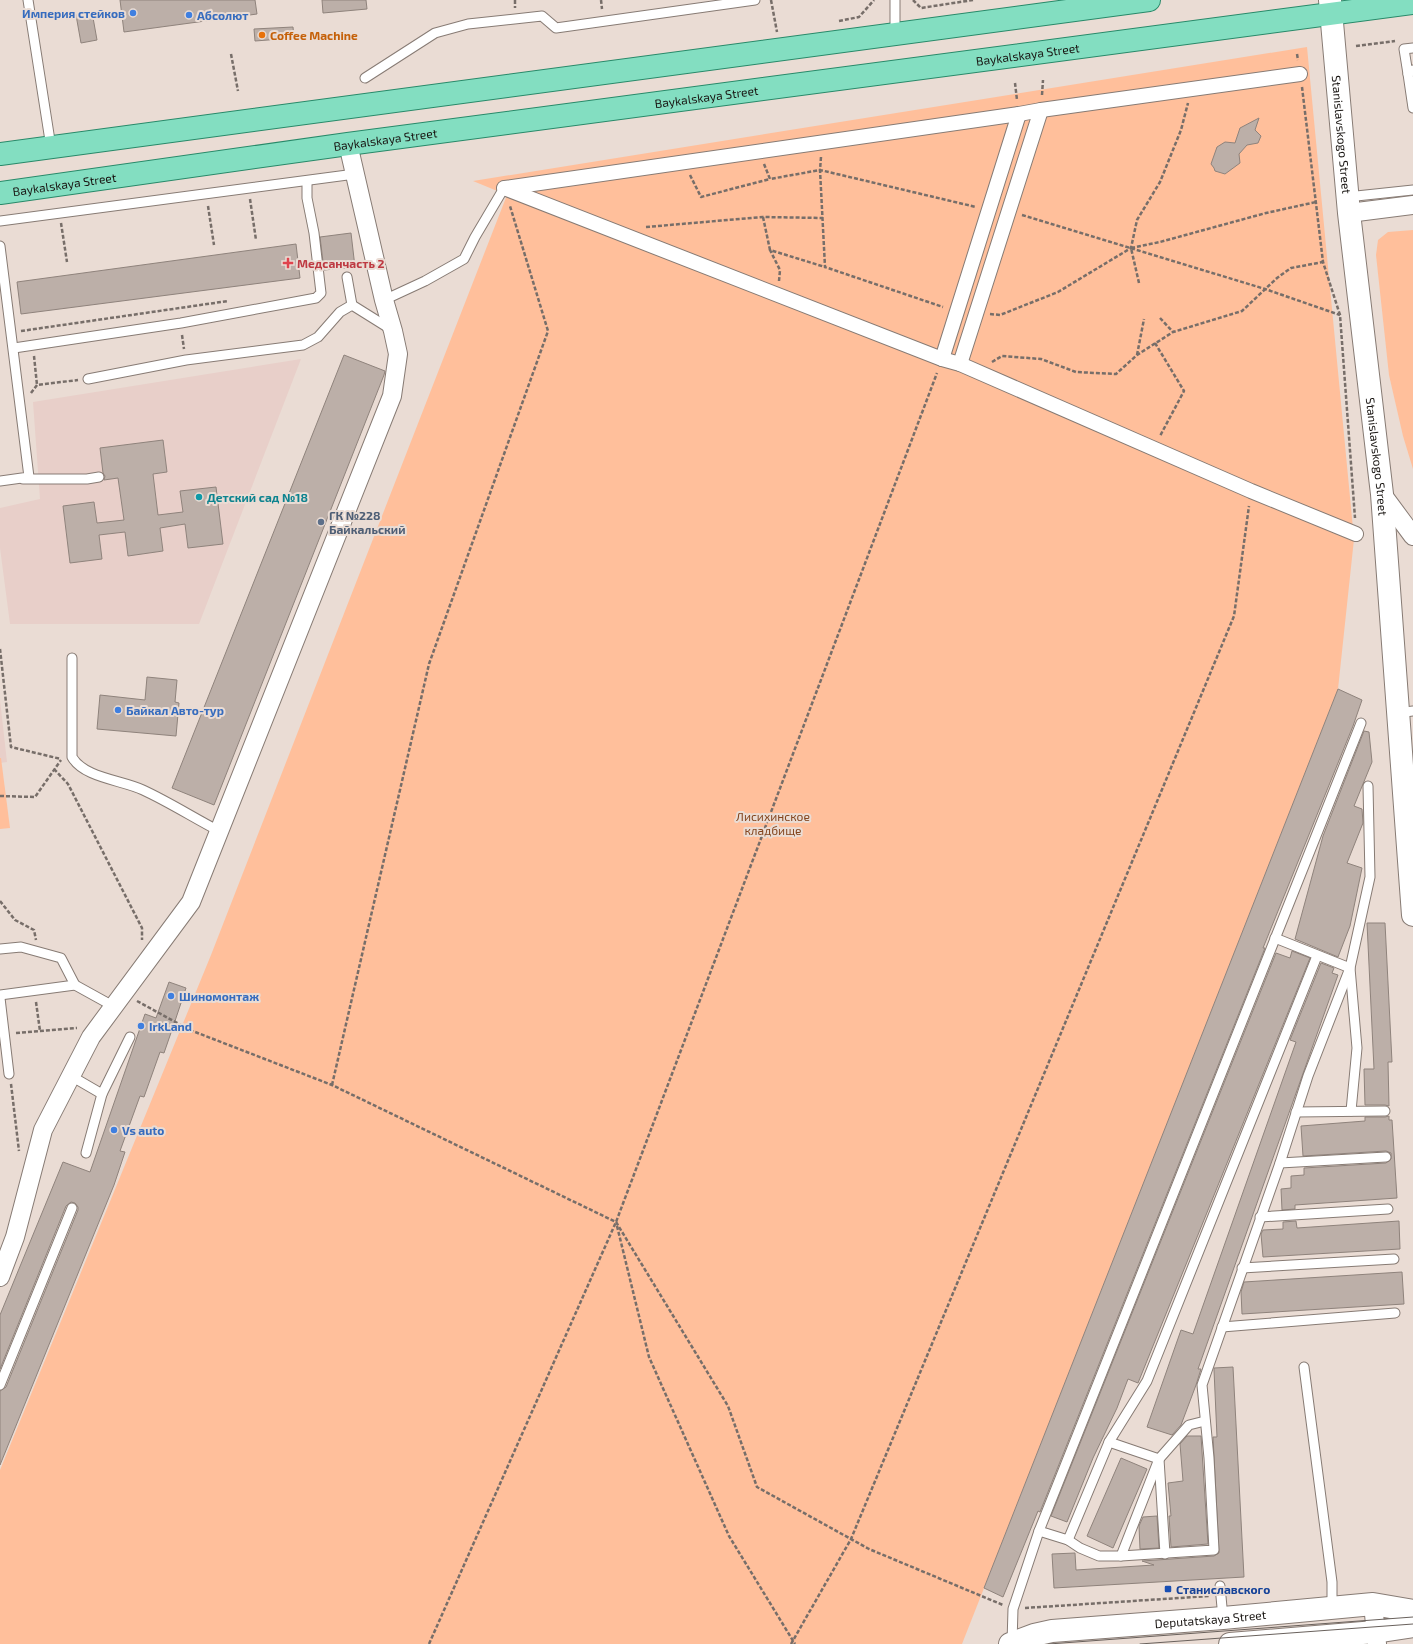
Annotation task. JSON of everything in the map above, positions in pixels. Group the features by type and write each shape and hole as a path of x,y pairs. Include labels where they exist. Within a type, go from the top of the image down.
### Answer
{"main road":[{"path":"0,154 1149,0"},
{"name":"Baykalskaya Street","path":"0,193 1331,7 1413,3"},
{"name":"Stanislavskogo Street","path":"1331,7 1348,205 1406,712 1413,915"},
{"name":"Deputatskaya Street","path":"1011,1643 1034,1635 1052,1631 1223,1618 1373,1604 1413,1611"},
{"path":"1230,1644 1376,1638 1413,1626"}],"street":[{"path":"504,188 1300,74"},
{"path":"960,364 1041,110"},
{"path":"942,359 1019,114"},
{"path":"0,1277 15,1237 43,1130 91,1037 191,902 392,396 398,354 348,144"},
{"path":"504,188 942,359 975,370 1250,491 1356,534"},
{"path":"1348,205 1413,205"},
{"path":"1382,494 1413,536"},
{"path":"1373,1604 1376,1638"}],"lane":[{"path":"28,0 51,147"},
{"path":"365,78 435,33 468,24 542,16 556,28 755,0"},
{"path":"895,0 895,34"},
{"path":"1413,48 1404,49 1410,72 1413,108"},
{"path":"0,222 355,174"},
{"path":"14,348 180,323 316,298 321,293 314,232 307,198 307,181"},
{"path":"384,300 425,281 464,259 475,237 504,188"},
{"path":"1348,205 1413,190"},
{"path":"0,246 29,477 0,481"},
{"path":"347,276 352,305 393,331"},
{"path":"88,379 186,360 303,345 318,337 340,312 352,305"},
{"path":"19,478 87,479 99,477"},
{"path":"72,658 72,757 75,762 92,773 142,790 219,831"},
{"path":"1011,1643 1012,1609 1039,1531 1362,724"},
{"path":"1039,1531 1068,1540 1080,1548 1099,1556 1165,1554 1214,1550 1209,1458 1202,1385 1280,1163 1308,1076 1350,968 1370,877 1368,786"},
{"path":"1276,938 1317,956 1350,968"},
{"path":"0,949 21,947 61,958 75,985"},
{"path":"1068,1540 1109,1442 1147,1381 1317,956"},
{"path":"1350,968 1357,1048 1351,1112"},
{"path":"9,1074 0,996 75,985 118,1000"},
{"path":"86,1153 102,1094 130,1037"},
{"path":"71,1076 102,1094"},
{"path":"1296,1112 1385,1111"},
{"path":"1280,1163 1386,1157"},
{"path":"0,1385 72,1208"},
{"path":"1260,1217 1388,1209"},
{"path":"1242,1268 1394,1259"},
{"path":"1222,1327 1395,1313"},
{"path":"1304,1367 1332,1582 1332,1608"},
{"path":"1121,1556 1159,1459 1189,1425 1205,1421"},
{"path":"1109,1442 1159,1459"},
{"path":"1159,1459 1165,1554"},
{"path":"1220,1586 1223,1618"}],"path":[{"path":"771,0 777,34"},
{"path":"914,0 921,8 973,0"},
{"path":"1356,46 1398,41"},
{"path":"231,54 238,91"},
{"path":"1300,74 1323,262 1340,316 1356,534"},
{"path":"1139,283 1131,248 1137,220 1160,182 1181,130 1191,89"},
{"path":"821,143 820,170 825,267"},
{"path":"759,152 770,179"},
{"path":"684,162 701,197 770,179 820,170 989,210"},
{"path":"332,1085 429,664 548,331 504,188"},
{"path":"248,189 256,240"},
{"path":"206,195 214,245"},
{"path":"976,314 1000,315 1058,292 1131,248 1160,242 1266,212 1316,202"},
{"path":"1009,211 1265,289 1340,316"},
{"path":"59,214 67,262"},
{"path":"642,228 763,217 823,218"},
{"path":"763,217 770,250 780,270 778,295"},
{"path":"770,250 957,312"},
{"path":"975,370 1002,356 1041,359 1076,372 1116,374 1137,355 1173,332 1242,311 1265,289 1291,268 1323,262"},
{"path":"31,330 230,300"},
{"path":"1160,318 1173,332"},
{"path":"1137,355 1144,319"},
{"path":"180,323 186,360"},
{"path":"1154,449 1184,391 1156,343"},
{"path":"429,1644 616,1222 942,359"},
{"path":"20,407 37,385 88,379"},
{"path":"793,1643 851,1539 1234,616 1250,491"},
{"path":"0,649 10,747 62,759 35,797 0,796"},
{"path":"54,769 68,784 142,928 143,966"},
{"path":"0,901 15,920 34,930 38,952"},
{"path":"35,990 40,1031"},
{"path":"118,1000 190,1030 332,1085 616,1222 728,1406 757,1487 869,1549 1012,1609"},
{"path":"5,1034 81,1028"},
{"path":"9,1074 20,1156 33,1169"},
{"path":"616,1222 649,1357 730,1536 793,1643"}],"shaded area":[{"path":"301,359 199,624 10,624 0,548 0,508 40,499 33,402"},
{"path":"0,700 7,762 0,763"}],"green space":[{"name":"Лисихинское кладбище","path":"1307,47 1354,539 1338,689 962,1644 0,1644 0,1470 211,955 507,195 473,181"},
{"path":"1413,230 1413,469 1403,436 1389,375 1376,255 1378,240 1388,232"},
{"path":"0,758 10,828 0,829"}],"building":[{"path":"120,0 255,0 257,14 124,32"},
{"path":"322,0 366,0 367,9 323,13"},
{"path":"92,12 97,40 81,43 76,15"},
{"path":"293,27 294,38 255,41 254,29"},
{"path":"1259,118 1255,130 1261,136 1258,143 1247,145 1239,154 1240,163 1225,174 1215,171 1211,164 1217,147 1225,142 1235,143 1240,128"},
{"path":"351,233 355,267 324,270 320,237"},
{"path":"296,244 300,278 21,314 17,282"},
{"path":"344,355 385,371 384,375 214,805 172,788"},
{"name":"Детский сад №18","path":"163,440 167,472 153,474 158,515 183,512 180,491 216,487 223,544 188,548 185,524 160,528 163,551 128,556 125,532 99,535 102,559 70,563 63,506 94,502 97,523 124,520 118,478 104,480 105,476 103,473 100,448"},
{"path":"147,677 177,680 175,702 179,703 176,736 97,729 100,695 145,700"},
{"path":"1338,689 1362,700 1353,726 1263,948 1265,948 1040,1512 1038,1511 1003,1597 984,1588"},
{"path":"1364,731 1369,732 1372,762 1354,806 1362,809 1363,823 1347,863 1362,868 1350,926 1338,957 1295,939 1323,836"},
{"path":"1367,923 1385,923 1392,1062 1388,1062 1389,1106 1365,1105 1364,1069 1374,1069"},
{"path":"1292,951 1310,958 1138,1383 1128,1379 1117,1408 1093,1458 1067,1522 1051,1516 1276,953 1290,958"},
{"path":"1321,963 1334,968 1332,973 1338,975 1198,1369 1201,1369 1181,1425 1172,1435 1147,1427 1181,1330 1193,1334 1296,1042 1290,1040"},
{"path":"169,982 186,988 164,1053 160,1052 144,1097 140,1096 120,1151 125,1152 114,1185 0,1465 0,1391 6,1387 78,1210 75,1203 71,1202 66,1206 0,1369 0,1315 63,1162 90,1172 145,1014 156,1018"},
{"path":"1389,1116 1389,1120 1392,1120 1397,1198 1295,1205 1295,1209 1282,1210 1281,1189 1291,1188 1291,1176 1304,1175 1304,1168 1386,1163 1391,1159 1391,1153 1386,1151 1303,1156 1301,1126 1365,1121 1365,1117"},
{"path":"1296,1221 1297,1228 1399,1221 1400,1249 1263,1257 1261,1234 1263,1230 1283,1229 1283,1222"},
{"path":"1402,1272 1404,1304 1242,1314 1241,1292 1244,1282"},
{"path":"1233,1367 1244,1577 1054,1588 1052,1554 1075,1553 1076,1570 1154,1565 1142,1561 1214,1556 1219,1553 1213,1437 1217,1437 1214,1368"},
{"path":"1187,1436 1201,1436 1208,1544 1171,1547 1169,1516 1171,1516 1168,1483 1183,1481 1180,1444"},
{"path":"1121,1458 1147,1469 1113,1548 1087,1536"},
{"path":"1157,1516 1159,1548 1140,1549 1139,1526 1143,1517"}],"tram line":[{"path":"1049,1644 1413,1617"},
{"path":"1140,1644 1413,1624"}],"place":[{"name":"Империя стейков","path":"133,13"},
{"name":"Абсолют","path":"189,15"},
{"name":"Coffee Machine","path":"262,35"},
{"name":"Медсанчасть 2","path":"288,263"},
{"name":"Детский сад №18","path":"199,497"},
{"name":"ГК №228 Байкальский","path":"321,522"},
{"name":"Байкал Авто-тур","path":"118,710"},
{"name":"Шиномонтаж","path":"171,996"},
{"name":"IrkLand","path":"141,1026"},
{"name":"Vs auto","path":"114,1130"},
{"name":"Станиславского","path":"1168,1589"}]}
